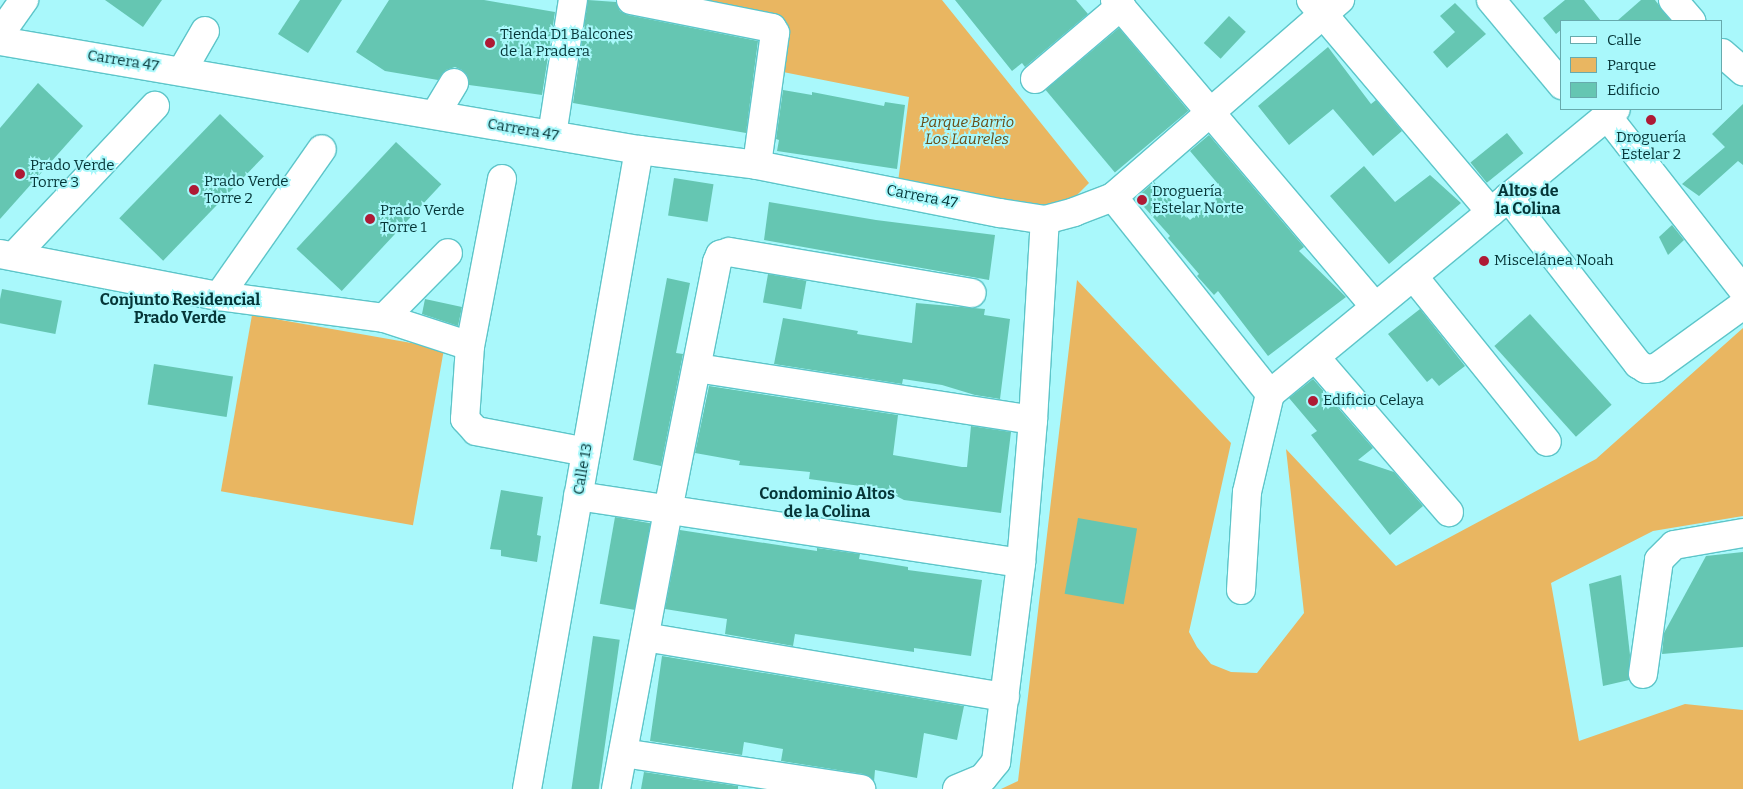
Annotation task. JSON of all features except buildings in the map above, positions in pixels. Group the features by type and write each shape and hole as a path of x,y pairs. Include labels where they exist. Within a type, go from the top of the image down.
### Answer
{"street":[{"path":"0,34 24,0"},
{"path":"552,135 573,0"},
{"path":"631,0 772,28 775,33 757,165"},
{"path":"1491,0 1560,83"},
{"path":"1673,0 1690,20"},
{"path":"1035,79 1118,3 1376,307"},
{"path":"957,789 983,778 996,762 1021,563 1033,420 1045,220 1074,212 1114,197 1211,113 1325,5 1638,364 1646,369 1656,368 1743,305"},
{"path":"182,71 205,31"},
{"name":"Carrera 47","path":"0,41 436,113 639,150 757,165 1000,213 1045,220"},
{"path":"1723,53 1743,71"},
{"path":"436,113 454,83"},
{"path":"7,255 155,106"},
{"path":"1241,590 1247,492 1270,394 1500,205 1600,115 1743,290"},
{"path":"218,296 322,149"},
{"name":"Calle 13","path":"527,789 639,150"},
{"path":"502,179 470,346 464,414 471,428 482,433 586,452"},
{"path":"1114,197 1270,394"},
{"path":"616,789 716,262 720,255 728,252 972,294"},
{"path":"384,318 448,253"},
{"path":"7,255 218,296 384,318 470,346"},
{"path":"1413,276 1547,442"},
{"path":"1315,357 1449,512"},
{"path":"697,368 1033,420"},
{"path":"578,496 1021,563"},
{"path":"1643,674 1659,560 1674,545 1743,533"},
{"path":"645,637 1005,696"},
{"path":"623,753 861,789"}],"green space":[{"name":"Parque Barrio Los Laureles","path":"658,0 942,0 1089,183 1068,204 1044,205 898,182 909,97 778,71 781,26"},
{"path":"1077,280 1231,443 1189,632 1197,647 1211,664 1231,672 1257,673 1304,613 1286,449 1396,566 1596,459 1743,328 1743,516 1653,531 1551,583 1579,741 1685,704 1743,710 1743,789 1001,789 1018,781"},
{"path":"252,315 444,349 413,525 221,491"}],"place":[{"name":"Tienda D1 Balcones de la Pradera","path":"490,43"},
{"name":"Droguería Estelar 2","path":"1651,120"},
{"name":"Prado Verde Torre 3","path":"20,174"},
{"name":"Prado Verde Torre 2","path":"194,190"},
{"name":"Droguería Estelar Norte","path":"1142,200"},
{"name":"Prado Verde Torre 1","path":"370,219"},
{"name":"Miscelánea Noah","path":"1484,261"},
{"name":"Edificio Celaya","path":"1313,401"}],"district":[{"name":"Altos de la Colina","path":"1528,200"},
{"name":"Conjunto Residencial Prado Verde","path":"180,309"},
{"name":"Condominio Altos de la Colina","path":"827,503"}]}
